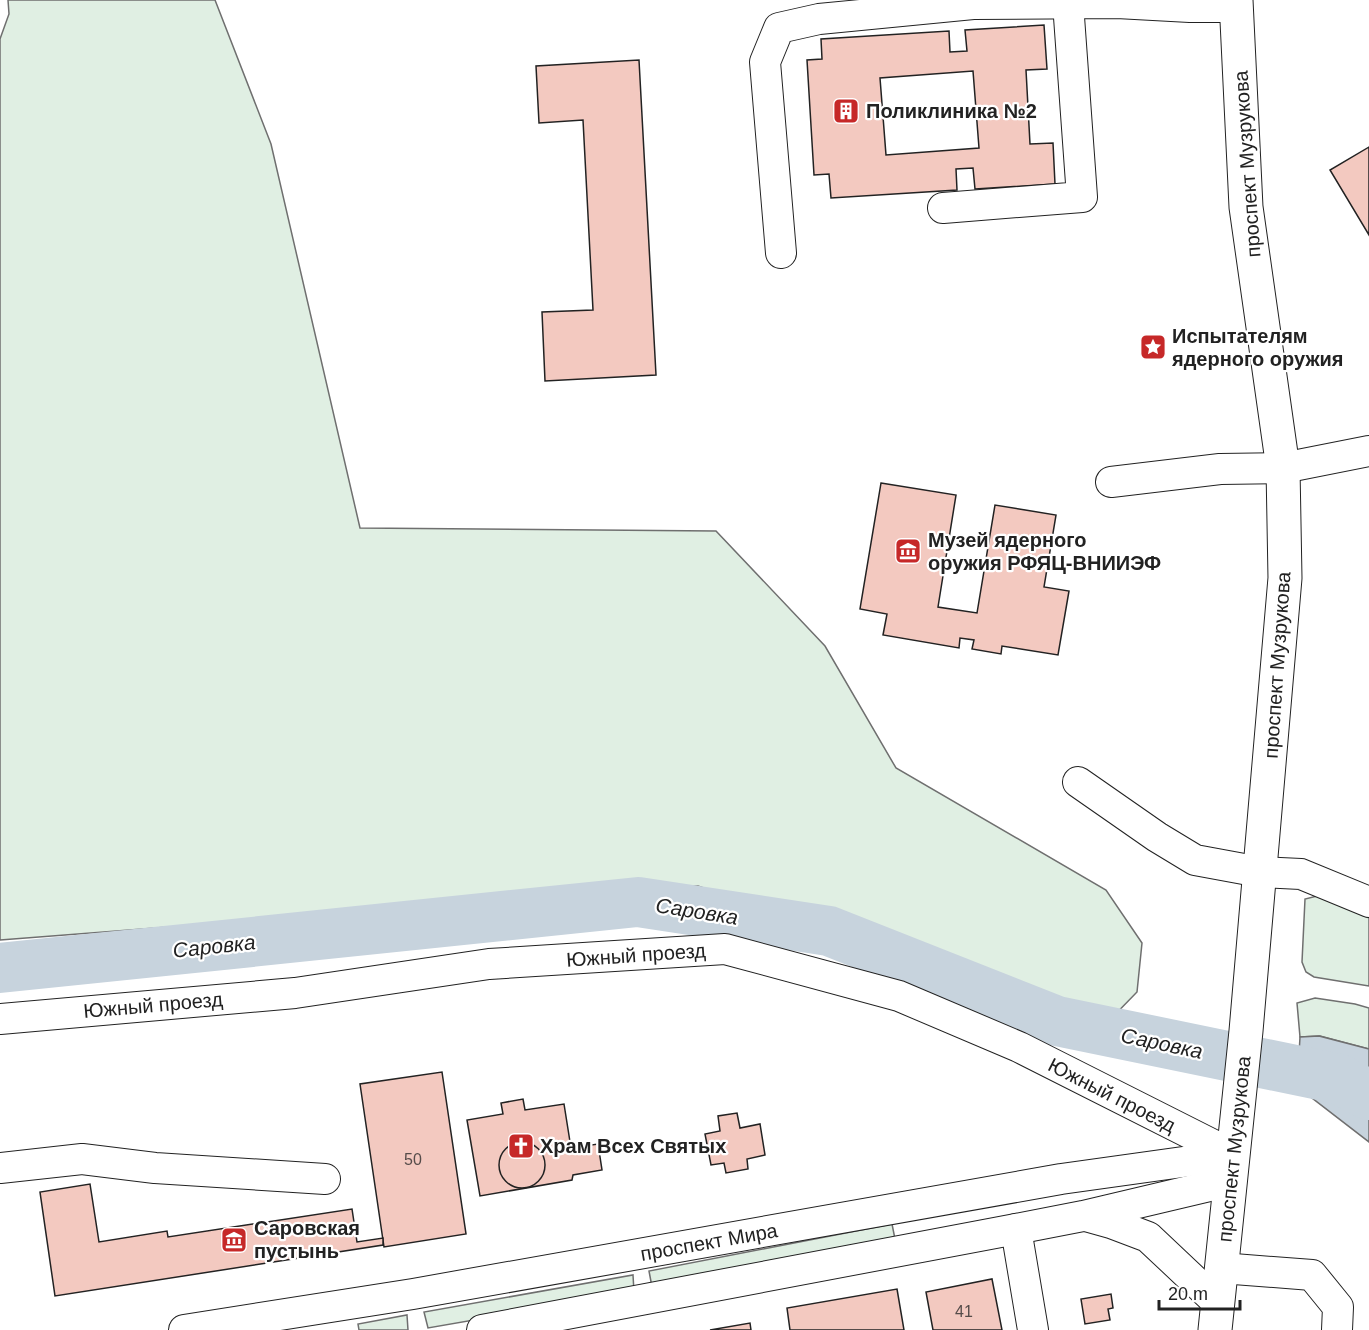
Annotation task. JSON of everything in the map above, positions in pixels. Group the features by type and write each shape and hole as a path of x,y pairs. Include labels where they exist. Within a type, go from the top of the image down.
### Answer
{"main road":[{"name":"проспект Музрукова","path":"1216,1316 1238,1116 1286,578 1283,468 1246,207 1236,3"}],"street":[{"path":"943,208 1082,197 1068,3"},
{"path":"781,254 765,62 779,28 819,19 973,4 1117,3 1190,7 1236,3"},
{"path":"1111,482 1220,469 1283,468 1369,451"},
{"path":"1078,782 1157,837 1195,860 1260,872 1301,874 1369,902"},
{"name":"Южный проезд","path":"0,1019 295,993 489,964 725,949 899,996 1019,1047 1232,1168"},
{"path":"0,1168 82,1159 155,1168 325,1179"},
{"path":"482,1330 1083,1216 1232,1168"},
{"name":"проспект Мира","path":"184,1330 302,1321 413,1294 1061,1179 1232,1168"},
{"path":"1083,1216 1111,1223 1148,1237 1216,1316"},
{"path":"1016,1229 1033,1330"},
{"path":"1221,1268 1312,1275 1338,1307 1337,1330"}],"green space":[{"path":"8,0 215,0 271,144 360,528 716,531 825,646 896,768 1106,890 1142,943 1137,992 1100,1030 698,886 0,940 0,39 9,14"},
{"path":"1321,895 1338,900 1369,918 1369,986 1314,977 1306,972 1302,962 1305,899"},
{"path":"1315,998 1369,1008 1369,1049 1320,1036 1300,1037 1297,1003"},
{"path":"892,1224 895,1239 652,1287 649,1271"},
{"path":"633,1275 634,1292 428,1328 424,1312"},
{"path":"407,1315 408,1330 359,1330 358,1324"}],"shaded area":[{"path":"1319,1036 1369,1049 1369,1142 1297,1088 1300,1037"}],"building":[{"name":"Поликлиника №2","path":"1044,25 1047,69 1026,70 1030,144 1053,143 1055,184 975,189 973,168 956,169 957,190 831,198 829,174 814,175 807,60 822,59 821,39 949,31 950,52 967,51 965,30","holes":["973,71 979,148 886,155 880,78"]},
{"path":"639,60 656,375 545,381 542,312 593,310 583,120 539,123 536,66"},
{"path":"1369,147 1369,235 1330,170"},
{"name":"Музей ядерного оружия РФЯЦ-ВНИИЭФ","path":"881,483 956,495 938,607 977,613 995,505 1056,515 1044,587 1069,591 1058,655 1002,646 1001,654 972,649 974,640 960,638 959,648 883,635 887,614 860,609"},
{"path":"442,1072 466,1234 384,1247 360,1084"},
{"name":"Храм Всех Святых","path":"523,1099 525,1110 564,1104 571,1148 598,1144 602,1170 573,1175 572,1180 480,1196 467,1120 503,1114 501,1103"},
{"path":"737,1113 740,1128 760,1124 765,1155 747,1159 748,1169 726,1173 724,1163 711,1165 705,1134 720,1131 718,1116"},
{"path":"522,1142 531,1143 539,1148 544,1156 544,1174 539,1182 531,1187 522,1188 513,1187 505,1182 500,1174 499,1165 500,1156 505,1148 513,1143"},
{"name":"Саровская пустынь","path":"90,1184 99,1242 167,1231 168,1237 352,1209 357,1242 383,1238 383,1245 55,1296 40,1192"},
{"path":"992,1279 1002,1330 933,1330 926,1292"},
{"path":"897,1289 904,1330 790,1330 787,1308"},
{"path":"1111,1294 1113,1308 1108,1309 1110,1320 1085,1324 1081,1299"},
{"path":"750,1323 751,1330 710,1330"}],"waterway":[{"name":"Саровка","path":"0,968 638,902 829,931 1057,1021 1339,1079 1369,1095"}],"place":[{"name":"Поликлиника №2","path":"846,111"},
{"name":"Испытателям ядерного оружия","path":"1153,347"},
{"name":"Музей ядерного оружия РФЯЦ-ВНИИЭФ","path":"908,551"},
{"name":"Храм Всех Святых","path":"521,1146"},
{"name":"Саровская пустынь","path":"234,1240"}]}
